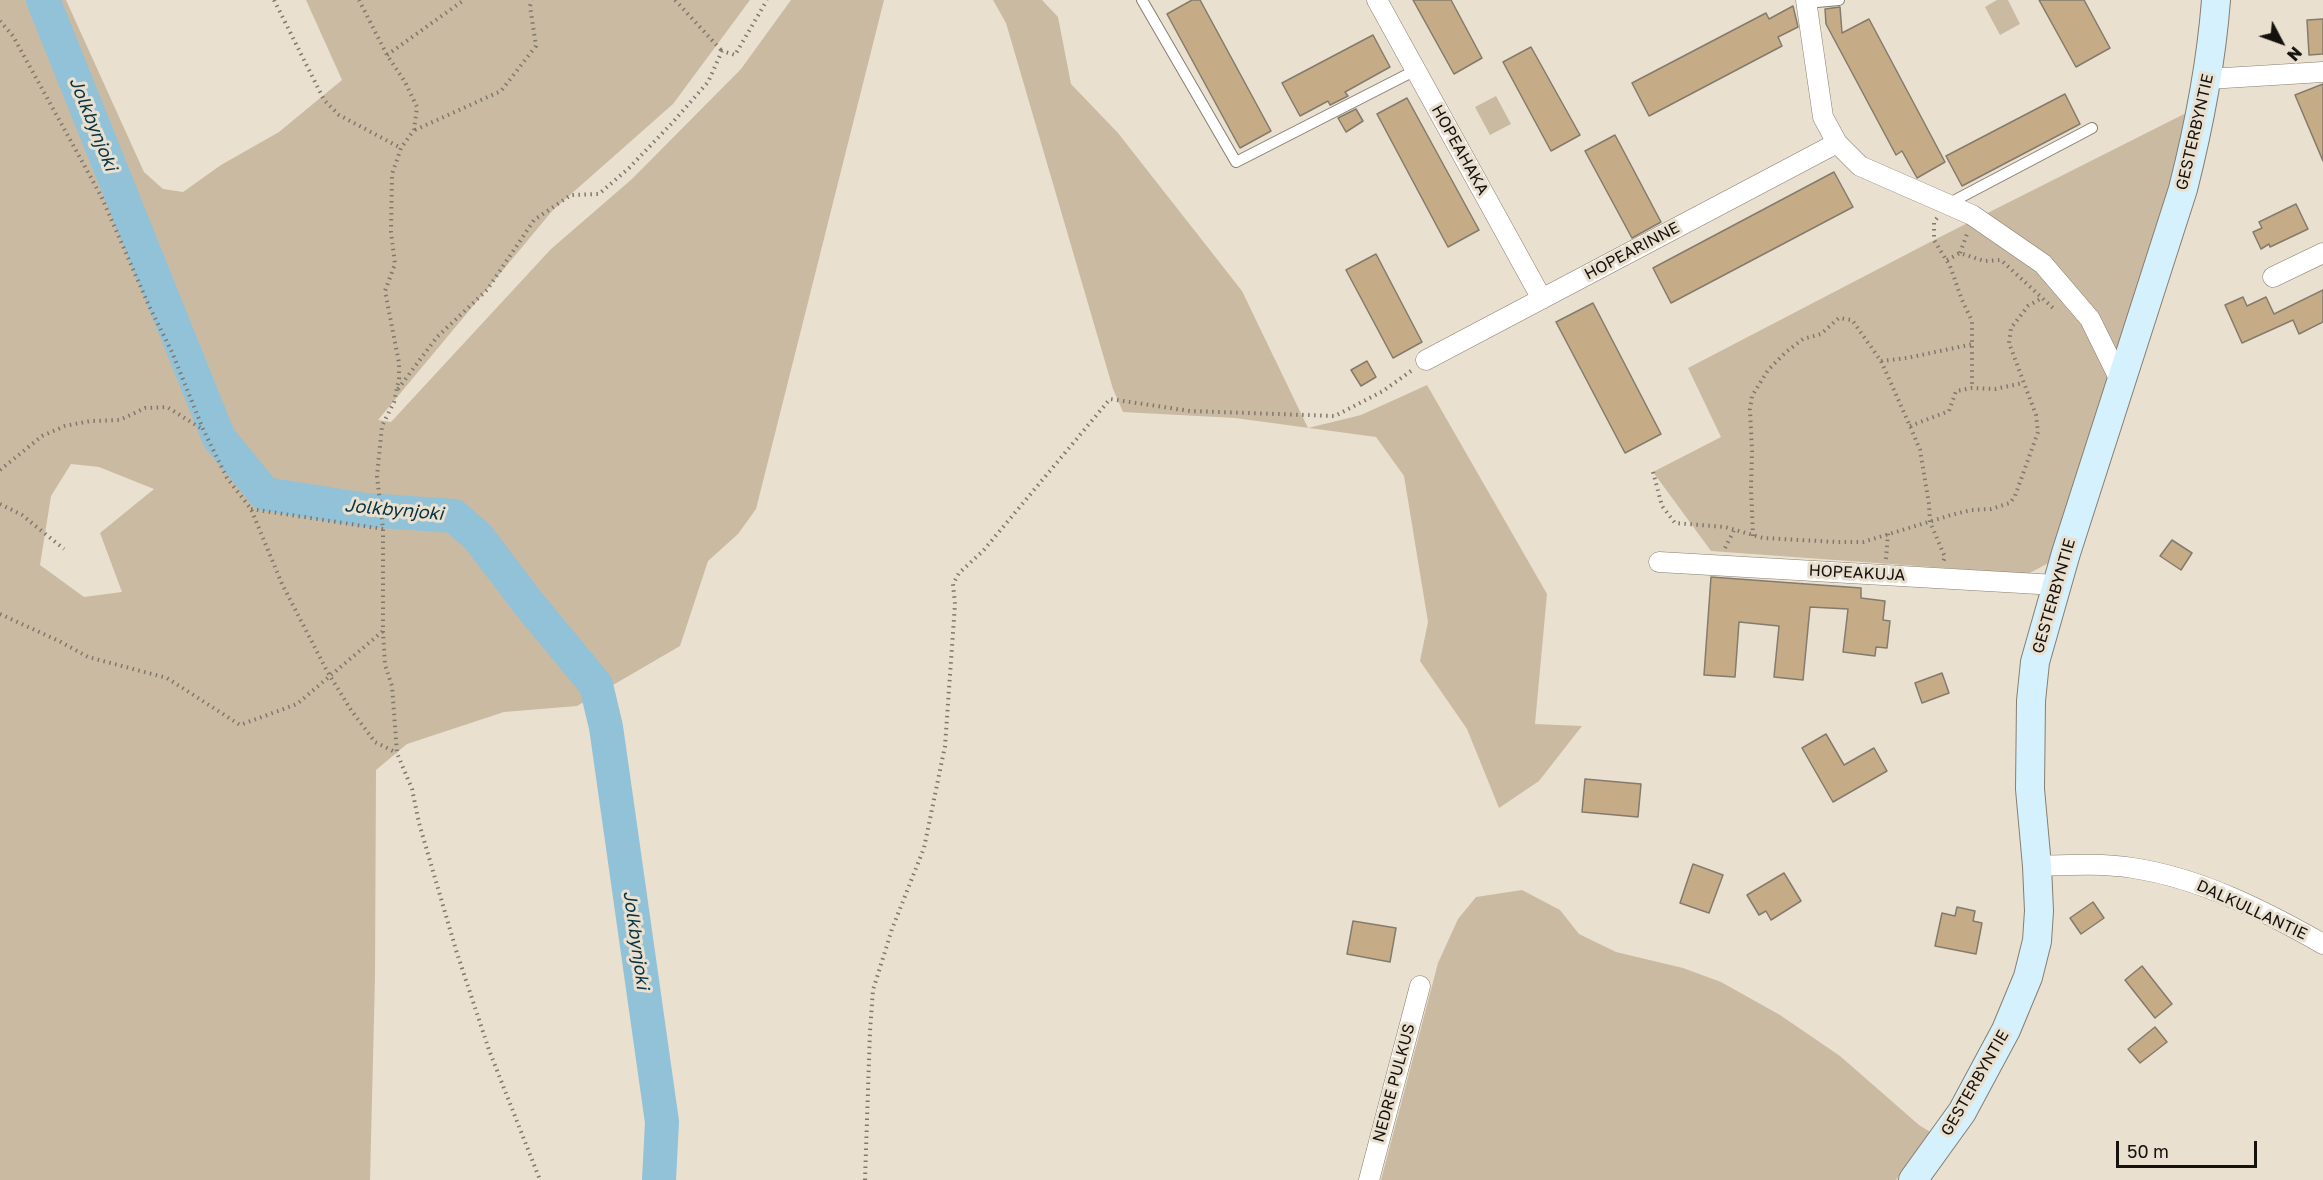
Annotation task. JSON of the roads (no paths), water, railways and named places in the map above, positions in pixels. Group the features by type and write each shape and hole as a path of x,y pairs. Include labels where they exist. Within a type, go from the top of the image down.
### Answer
{"street":[{"name":"HOPEAHAKA","path":"1377,0 1542,299"},
{"name":"GESTERBYNTIE","path":"1913,1180 1962,1112 2006,1030 2028,977 2038,930 2039,911 2030,789 2031,701 2035,662 2056,585 2183,189 2196,141 2208,79 2216,0"},
{"path":"1806,1 1823,117 1837,143 1860,166 1972,215 2043,264 2090,319 2121,382"},
{"path":"2208,79 2323,72"},
{"name":"HOPEARINNE","path":"1426,360 1837,143"},
{"path":"2273,277 2323,253"},
{"name":"HOPEAKUJA","path":"1659,562 2056,585"},
{"name":"DALKULLANTIE","path":"2037,866 2090,864 2132,867 2169,874 2213,890 2323,944"},
{"name":"NEDRE PULKUS","path":"1369,1180 1420,986"}],"lane":[{"path":"1142,0 1236,162 1416,70"},
{"path":"1806,1 1839,0"},
{"path":"1946,205 2092,128"}],"waterway":[{"name":"Jolkbynjoki","path":"43,0 219,438 265,494 366,510 454,516 478,537 529,604 596,685 606,727 662,1122 659,1180"}]}
